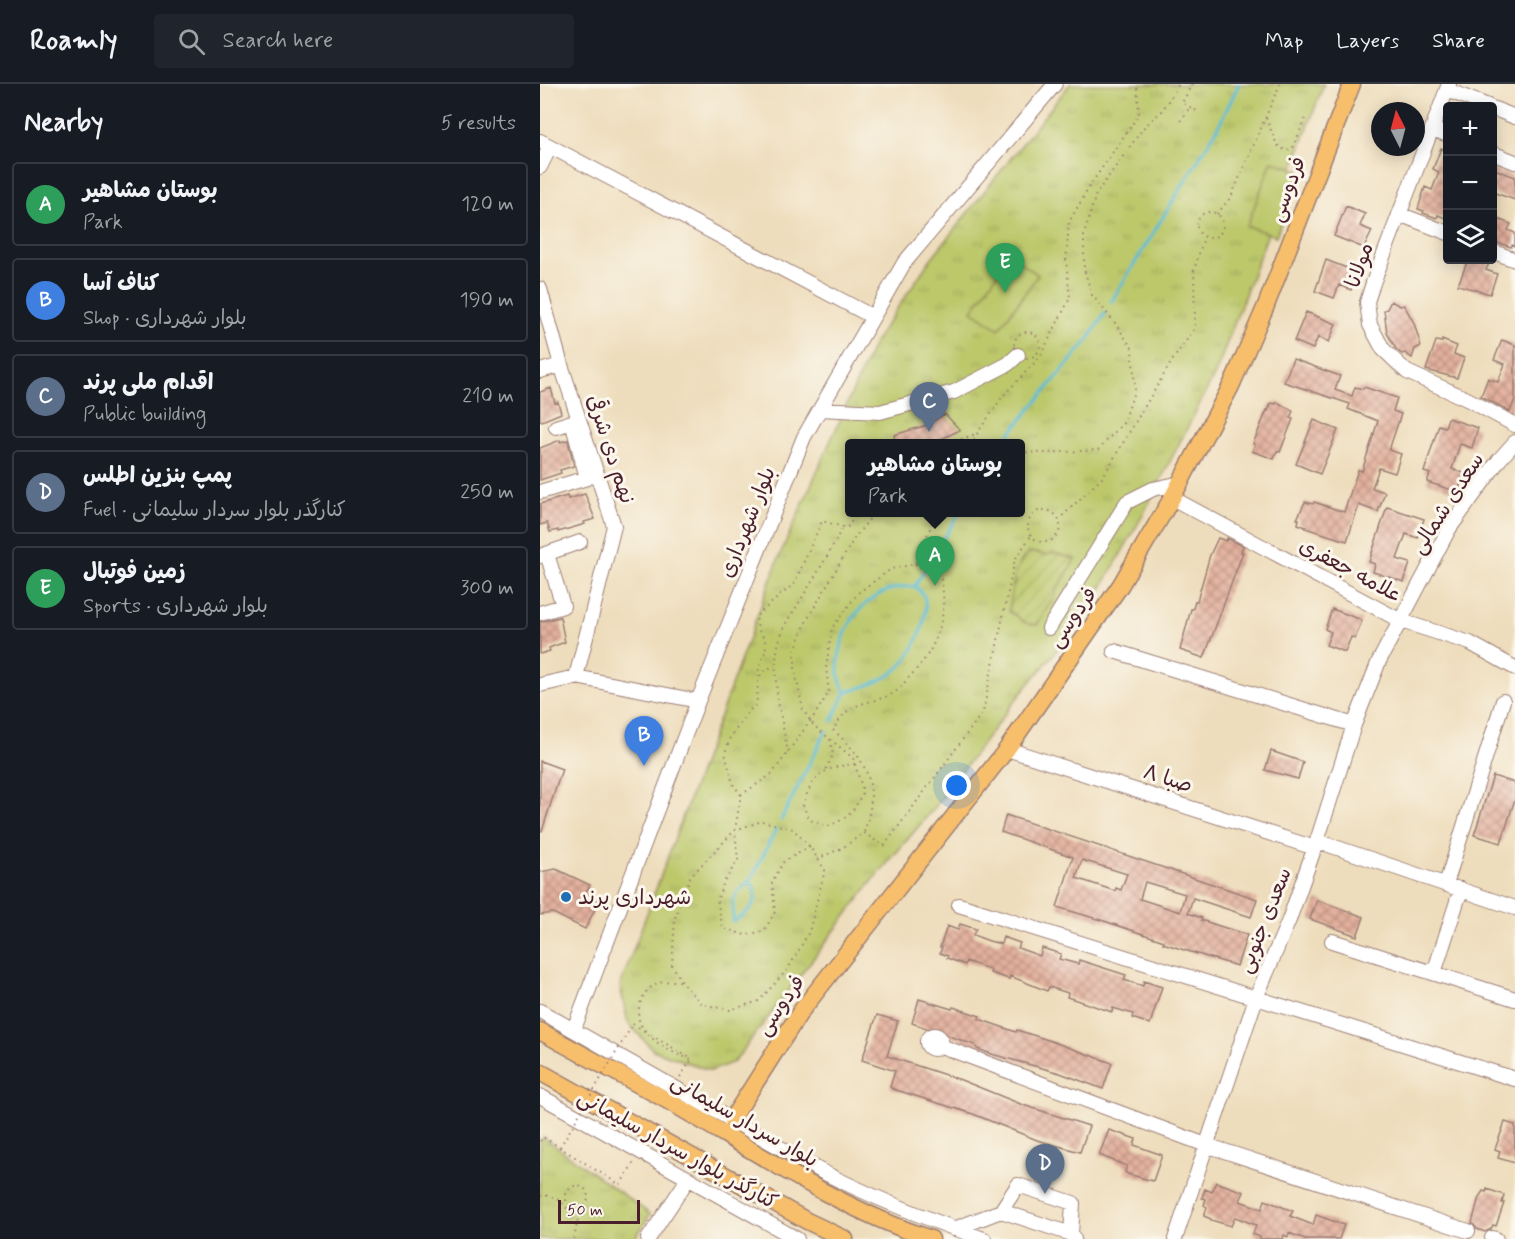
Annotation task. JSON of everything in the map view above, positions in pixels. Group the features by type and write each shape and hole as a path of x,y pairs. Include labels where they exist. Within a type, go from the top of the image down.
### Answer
{"main road":[{"name":"فردوسی","path":"732,1119 801,1011 1007,749 1120,586 1181,483 1231,386 1265,308 1352,84"},
{"name":"بلوار سردار سلیمانی","path":"540,1031 684,1110 742,1147 849,1205 931,1239"},
{"path":"540,1072 807,1221 845,1239"}],"street":[{"name":"بلوار شهرداری","path":"574,1029 698,701 804,437 904,263 1055,84"},
{"path":"1448,87 1480,102"},
{"name":"مولانا","path":"1448,87 1367,302 1370,325 1383,349 1407,372 1469,400 1515,425"},
{"path":"1497,110 1515,117"},
{"path":"1432,129 1443,133"},
{"path":"540,167 545,144 873,317"},
{"path":"1497,155 1515,162"},
{"path":"1400,214 1443,231"},
{"path":"1497,253 1515,260"},
{"name":"نهم دی شرقی","path":"540,289 561,365 614,526 576,677"},
{"path":"820,409 880,412 954,392 1008,364 1018,355"},
{"path":"540,371 561,365"},
{"path":"540,492 588,478 572,422 556,427"},
{"name":"سعدی شمالی","path":"1401,621 1449,529 1499,460 1515,442"},
{"path":"1049,628 1127,502 1153,489 1181,483"},
{"name":"علامه جعفری","path":"1172,498 1401,621 1470,643 1515,668"},
{"path":"540,613 563,606 543,554 580,542"},
{"name":"سعدی جنوبی","path":"1175,1239 1256,998 1289,920 1316,844 1354,724 1378,661 1401,621"},
{"path":"1114,651 1354,724"},
{"path":"540,685 576,677 698,701"},
{"path":"1446,884 1503,701"},
{"name":"صبا ۸","path":"1007,749 1446,884 1515,908"},
{"path":"1434,973 1461,889"},
{"path":"959,905 1515,1079"},
{"path":"1332,942 1515,999"},
{"path":"540,1011 821,1171 913,1214 984,1239"},
{"path":"941,1046 1206,1145 1468,1231"},
{"path":"623,1077 670,1083"},
{"name":"کنارگذر بلوار سردار سلیمانی","path":"540,1097 797,1239"},
{"path":"648,1239 688,1179"},
{"path":"954,1228 1001,1211 1018,1185 1073,1203 1072,1237 1001,1211"}],"path":[{"path":"974,439 1003,396 1038,359 1070,298 1066,261 1069,222 1091,184 1139,114 1137,84"},
{"path":"1025,452 1098,450 1124,422 1136,389 1132,348 1092,295 1084,269 1084,235 1096,194 1144,127 1162,111 1179,84"},
{"path":"1192,84 1182,103 1198,112"},
{"path":"1217,214 1231,197 1280,84"},
{"path":"1187,94 1191,96"},
{"path":"1181,121 1190,107"},
{"path":"1266,118 1277,145 1286,151 1293,148 1305,119"},
{"path":"1209,211 1217,214 1223,221 1222,230 1213,238 1204,237 1197,231 1198,218 1209,211"},
{"path":"1058,520 1102,478 1172,361 1195,328 1194,270 1204,237"},
{"path":"1038,352 1038,359"},
{"path":"963,439 978,433"},
{"path":"1041,511 1051,513 1058,520 1059,530 1054,539 1039,542 1031,536 1028,526 1032,516 1036,513 1041,511"},
{"path":"810,847 784,861 772,882 775,912 764,931 745,935 723,928 717,900 724,882 738,860 735,830 741,795 733,784 725,753 737,727 755,706 759,666 766,650 765,639 759,630 756,616 794,584 822,521 843,525 847,528 855,517"},
{"path":"830,739 833,755 826,769 808,788 803,806 810,820 828,826 845,820 856,808 863,791 853,758 830,739 814,726 801,704 795,671 795,650 807,620 855,537 872,517"},
{"path":"915,564 935,517"},
{"path":"788,753 778,701 776,665 783,630 835,545 843,525"},
{"path":"864,833 884,846 983,712 1015,559 1031,536"},
{"path":"741,795 772,774 829,692 826,669 832,628 858,593 891,570 915,564 933,573 940,579 943,609 939,635 923,663 895,692 874,702 854,707 840,719 833,730 858,755 871,782 871,806 864,833 842,848 817,859"},
{"path":"758,678 767,669 776,665"},
{"path":"826,769 855,764"},
{"path":"762,821 793,829 810,847 825,870 809,932 788,969 759,1001 730,1010 702,1004 681,981 672,964 675,918 690,877 735,830 762,821"},
{"path":"650,1034 640,1022 639,1006 645,992 653,985 681,981"},
{"path":"560,1147 633,1024 692,1059 670,1083"},
{"path":"540,1142 543,1137 620,1185 640,1151"},
{"path":"574,1239 580,1208 589,1198 585,1189 577,1185 569,1189 565,1197 572,1208 580,1208"},
{"path":"540,1196 547,1194 562,1202 573,1217 577,1229"}],"green space":[{"path":"1070,84 1324,84 1216,372 1139,522 1086,615 1014,702 935,807 874,879 734,1062 711,1071 653,1050 628,1023 620,986 779,557 875,341 930,260"},
{"path":"1272,161 1301,171 1276,236 1247,226"},
{"path":"1010,255 1038,275 999,329 972,311"},
{"path":"1029,552 1046,555 1053,553 1075,559 1037,625 1024,622 1009,611 1017,571"},
{"path":"543,1137 650,1214 635,1239 540,1239 540,1141"}],"building":[{"path":"1441,148 1443,149 1443,217 1438,215 1437,218 1418,209 1425,187 1432,190 1439,172 1433,169"},
{"path":"1497,170 1515,177 1515,200 1497,194"},
{"path":"1346,206 1365,214 1360,226 1372,231 1364,248 1334,236"},
{"path":"1497,219 1511,224 1508,230 1515,233 1515,246 1497,243"},
{"path":"1326,260 1357,272 1351,290 1339,285 1334,298 1315,291"},
{"path":"1466,264 1489,264 1486,270 1497,274 1490,294 1458,285"},
{"path":"1391,301 1400,306 1404,305 1414,323 1421,346 1415,349 1412,358 1396,349 1387,333 1384,310"},
{"path":"1306,312 1336,324 1329,342 1318,337 1313,349 1294,341"},
{"path":"1442,340 1457,346 1454,354 1464,358 1457,378 1426,370 1436,341 1442,342"},
{"path":"1502,340 1515,345 1515,399 1510,412 1481,396 1488,378 1498,382 1505,364 1494,360"},
{"path":"1293,359 1340,376 1335,390 1352,396 1355,387 1363,389 1364,387 1397,398 1393,411 1401,414 1389,450 1401,454 1395,473 1379,468 1372,488 1385,492 1378,512 1359,505 1347,541 1305,528 1298,524 1299,519 1297,519 1305,502 1313,504 1314,502 1344,512 1358,470 1362,471 1378,421 1348,409 1350,404 1284,382"},
{"path":"551,388 555,403 558,402 561,413 542,421 540,420 540,392"},
{"path":"1277,402 1293,411 1290,418 1293,419 1280,452 1277,451 1274,459 1252,451 1267,410 1271,403 1276,404"},
{"path":"945,414 960,430 941,439 894,439 894,435 924,426"},
{"path":"1448,418 1478,428 1472,448 1460,444 1452,469 1464,473 1458,492 1427,482 1430,474 1424,472 1439,425 1445,427"},
{"path":"1314,420 1338,430 1320,474 1296,464"},
{"path":"560,440 560,442 568,440 574,466 540,480 540,448"},
{"path":"585,494 595,519 558,532 558,530 550,532 547,523 540,525 540,504 567,496 568,499"},
{"path":"1387,507 1424,519 1418,538 1406,534 1397,559 1410,563 1404,582 1373,572 1375,564 1369,562"},
{"path":"1218,538 1226,541 1227,538 1243,546 1241,552 1243,552 1204,658 1180,650 1191,609 1197,601 1210,555"},
{"path":"1332,609 1362,620 1355,639 1351,637 1345,652 1326,645 1331,632 1325,629"},
{"path":"560,617 565,642 540,654 540,622"},
{"path":"1271,751 1303,762 1298,779 1265,770"},
{"path":"540,761 562,769 542,831 540,831"},
{"path":"1493,776 1515,783 1515,799 1501,843 1474,835"},
{"path":"1006,815 1257,899 1251,917 1193,898 1188,913 1202,918 1201,920 1247,935 1237,966 1057,907 1073,857 1001,832","holes":["1082,860 1127,874 1121,890 1116,888 1115,891 1076,878","1145,882 1185,894 1180,912 1140,899"]},
{"name":"شهرداری پرند","path":"556,869 590,885 585,894 599,901 585,929 553,913 540,915 540,872"},
{"path":"1317,900 1364,917 1357,936 1310,919"},
{"path":"960,924 976,929 973,935 989,941 1001,944 1003,937 1020,943 1018,948 1040,956 1042,948 1061,954 1059,959 1078,964 1079,960 1126,975 1124,980 1143,986 1144,981 1162,987 1150,1024 1132,1018 1133,1014 1113,1008 1112,1012 1067,997 1068,993 1049,987 1047,991 1010,976 1009,979 990,973 991,970 966,961 965,965 947,958 948,956 940,953 942,947 940,947 947,926 958,930"},
{"path":"919,999 952,1009 953,1007 980,1016 979,1019 1112,1063 1103,1089 1060,1073 977,1049 975,1045 912,1023"},
{"path":"877,1015 898,1021 887,1056 1089,1126 1080,1152 1037,1140 973,1114 890,1087 895,1071 862,1060"},
{"path":"1505,1122 1515,1125 1515,1163 1498,1158 1500,1151 1495,1149"},
{"path":"1109,1130 1136,1139 1134,1145 1162,1155 1153,1181 1128,1174 1125,1172 1127,1166 1099,1155"},
{"path":"1216,1182 1244,1192 1240,1201 1262,1209 1265,1200 1293,1211 1290,1216 1313,1225 1316,1215 1344,1225 1339,1239 1305,1239 1289,1233 1288,1237 1284,1235 1283,1239 1260,1239 1253,1234 1256,1225 1235,1217 1231,1226 1211,1220 1204,1216 1207,1207 1204,1205 1206,1199 1202,1198 1205,1189 1212,1192"},
{"path":"1487,1189 1504,1195 1502,1203 1504,1203 1496,1226 1493,1225 1485,1232 1477,1229 1472,1223 1479,1197"}],"waterway":[{"path":"1111,302 1217,129 1239,84"},
{"path":"1005,439 1088,340 1105,313"},
{"path":"832,721 846,692 889,676 913,649 925,617 923,596 915,586 957,517"},
{"path":"846,692 840,681 838,665 845,634 858,611 889,590 915,586"},
{"path":"781,820 826,731"},
{"path":"733,922 733,901 738,891 750,881 776,830"},
{"path":"733,922 753,905 756,894 750,881"}],"place":[{"name":"زمین فوتبال","path":"1005,293"},
{"name":"اقدام ملی پرند","path":"929,432"},
{"name":"بوستان مشاهیر","path":"935,586"},
{"name":"کناف آسا","path":"644,766"},
{"name":"شهرداری پرند","path":"566,897"},
{"name":"پمپ بنزین اطلس","path":"1045,1194"}]}
